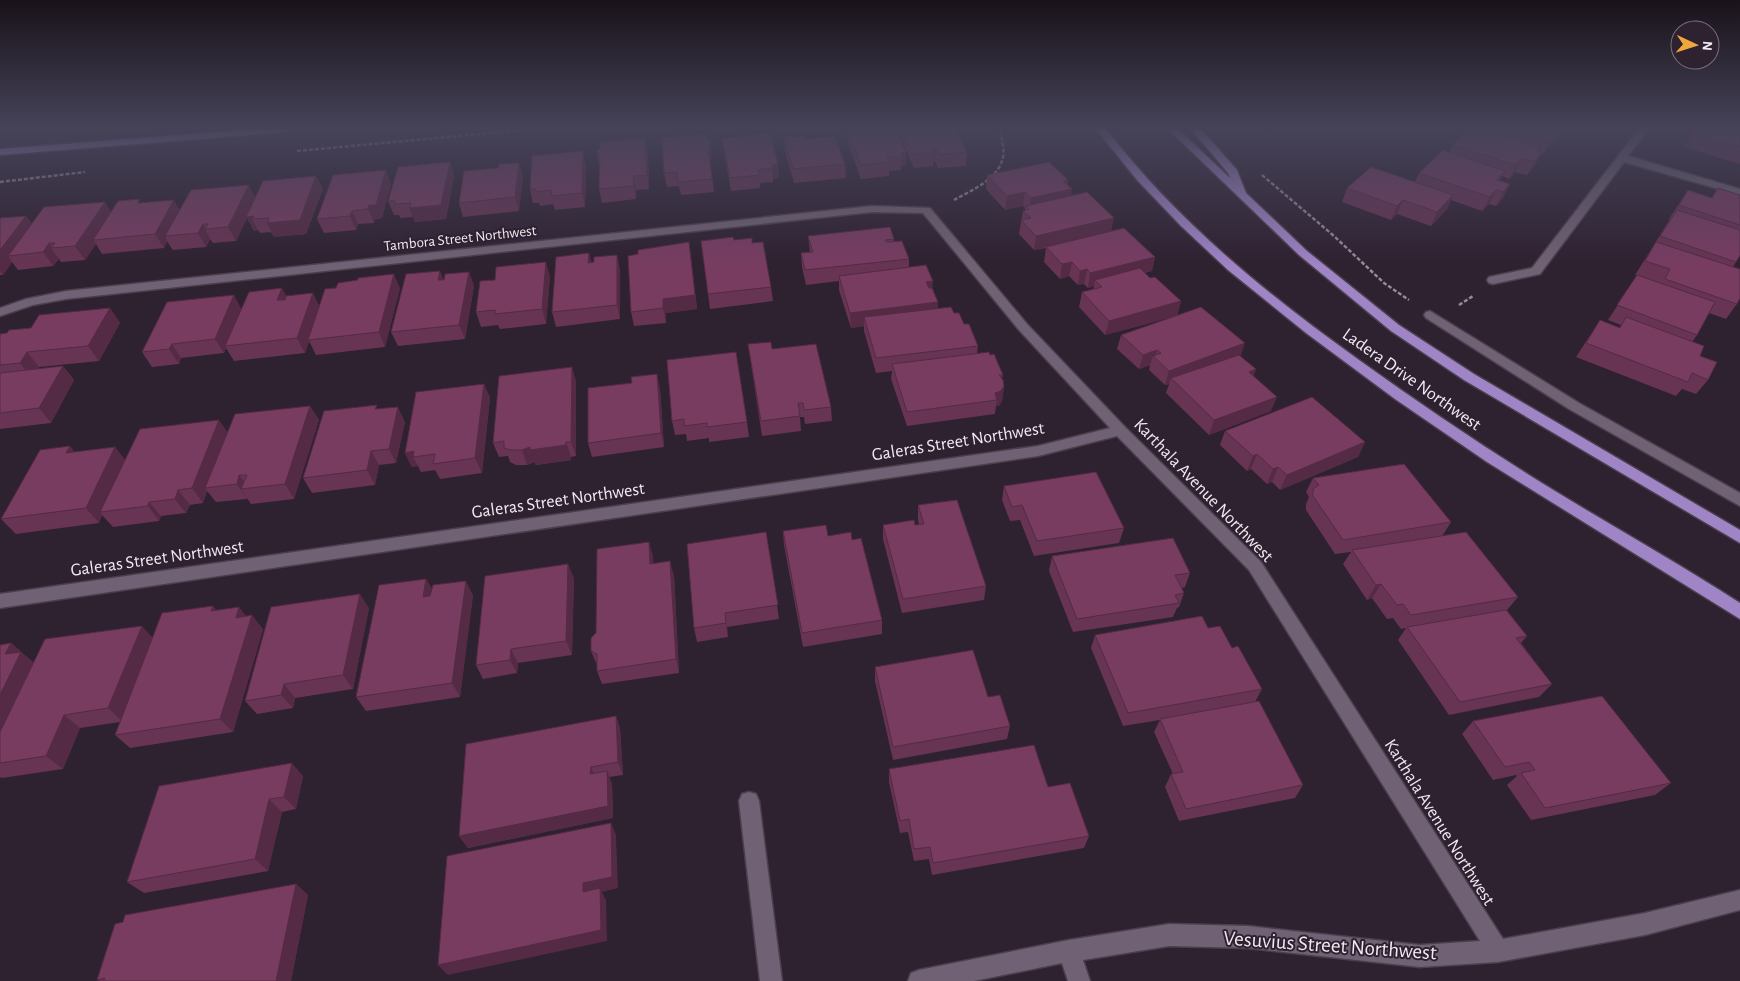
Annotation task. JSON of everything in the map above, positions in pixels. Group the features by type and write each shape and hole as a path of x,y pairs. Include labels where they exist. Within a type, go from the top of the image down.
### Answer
{"main road":[{"name":"Ladera Drive Northwest","path":"1139,175 1171,211 1213,251 1320,338 1522,478 1740,612"},
{"name":"Ladera Drive Northwest","path":"1220,175 1303,253 1395,328 1485,387 1740,537"},
{"path":"1235,175 1242,196"}],"street":[{"path":"1493,280 1536,271 1610,175"},
{"path":"1681,175 1740,192"},
{"name":"Tambora Street Northwest","path":"0,312 30,302 66,295 872,209 926,210"},
{"name":"Karthala Avenue Northwest","path":"926,210 1023,327 1120,430 1255,566 1498,951"},
{"path":"1430,315 1574,406 1740,500"},
{"name":"Galeras Street Northwest","path":"0,601 1038,451 1120,430"},
{"path":"749,801 772,981"},
{"name":"Vesuvius Street Northwest","path":"919,981 1069,951 1170,935 1257,938 1420,956 1498,951 1644,924 1740,900"},
{"path":"1069,951 1079,981"}],"path":[{"path":"954,200 993,175"},
{"path":"1262,175 1334,236 1384,283 1430,315 1463,303 1493,280"}],"building":[{"path":"333,175 385,175 376,205 369,205 368,209 352,211 350,216 317,219"},
{"path":"396,175 447,175 441,205 409,208 411,203 395,204 395,201 388,201"},
{"path":"463,175 518,175 515,197 459,203"},
{"path":"531,175 582,175 582,193 551,196 552,190 536,192 536,189 530,189"},
{"path":"599,175 647,175 633,176 634,186 599,189"},
{"path":"677,175 711,175 712,179 678,182"},
{"path":"729,175 759,175 730,178"},
{"path":"987,175 1062,175 1068,180 1063,181 1072,189 1031,198 1025,192 1007,196"},
{"path":"1362,175 1394,175 1453,195 1437,212 1403,200 1397,206 1347,188"},
{"path":"1424,175 1502,175 1497,180 1510,184 1503,192 1496,190 1490,197"},
{"path":"316,176 300,220 267,223 269,218 252,219 254,216 246,217 263,181"},
{"path":"249,185 228,227 205,229 208,224 203,224 198,233 165,236 191,190"},
{"path":"1718,188 1740,195 1740,225 1679,205 1688,190 1712,198"},
{"path":"1087,192 1114,218 1036,236 1021,220 1031,218 1023,211 1029,209 1026,206"},
{"path":"140,199 138,203 174,200 155,234 93,240 118,201"},
{"path":"105,202 75,246 51,248 55,243 49,243 43,252 8,256 44,207"},
{"path":"1677,210 1740,230 1740,255 1736,262 1660,236"},
{"path":"26,216 0,250 0,218"},
{"path":"890,227 894,239 885,240 887,242 902,241 909,259 805,270 801,253 813,252 808,236"},
{"path":"1124,228 1155,257 1090,273 1087,269 1080,271 1072,262 1062,264 1046,247"},
{"path":"733,237 734,240 752,238 752,243 763,242 771,287 708,294 701,241"},
{"path":"689,242 695,295 663,299 663,308 631,312 628,256 638,254 638,250"},
{"path":"1656,242 1740,269 1740,298 1737,304 1665,279 1670,269 1645,261"},
{"path":"589,253 588,263 594,262 594,257 617,255 617,305 552,312 556,257"},
{"path":"546,262 542,309 495,314 495,310 476,312 480,281 495,280 496,267"},
{"path":"926,265 933,281 926,282 929,288 932,288 938,302 850,313 839,276"},
{"path":"1140,268 1150,278 1155,277 1181,301 1109,321 1082,292 1102,287 1095,280"},
{"path":"440,271 438,280 444,280 445,274 469,272 459,325 391,332 406,274"},
{"path":"394,274 379,332 308,340 325,289 336,288 338,283 358,280 358,278"},
{"path":"1637,275 1715,302 1697,335 1617,305"},
{"path":"282,288 277,300 285,300 286,296 313,293 297,338 225,346 249,292"},
{"path":"234,295 215,339 172,344 169,349 142,352 167,302"},
{"path":"951,307 954,313 959,313 964,324 969,324 978,346 876,358 864,317"},
{"path":"1201,307 1245,343 1169,371 1153,356 1161,353 1157,350 1143,355 1121,335"},
{"path":"110,308 88,346 27,352 20,363 0,365 0,334 7,333 9,330 31,328 39,315"},
{"path":"1626,317 1704,346 1700,356 1717,362 1708,380 1692,373 1688,382 1586,343 1600,320 1620,328"},
{"path":"771,342 772,349 816,344 831,407 804,410 803,403 798,403 800,416 761,421 748,344"},
{"path":"736,352 747,422 707,427 707,423 684,426 684,419 672,421 667,360"},
{"path":"989,352 990,355 994,354 1003,375 999,375 1003,380 1004,386 1001,391 995,393 997,400 907,412 892,364"},
{"path":"1239,355 1256,369 1249,372 1277,397 1214,420 1171,378"},
{"path":"63,366 39,408 0,413 0,373"},
{"path":"572,367 571,442 566,442 566,445 530,450 530,447 522,450 504,448 504,441 493,443 499,376"},
{"path":"657,374 661,433 588,443 588,388 632,383 631,377"},
{"path":"484,384 475,458 433,464 435,454 413,457 414,451 405,453 416,392"},
{"path":"1312,397 1365,442 1287,475 1278,467 1273,469 1257,454 1253,456 1225,431"},
{"path":"377,405 375,409 398,407 389,449 371,451 367,470 303,478 324,411"},
{"path":"310,406 285,484 241,489 247,475 239,475 237,484 205,488 235,414"},
{"path":"219,420 192,488 178,490 175,499 149,502 148,506 100,512 140,429"},
{"path":"70,446 66,453 115,447 86,508 1,519 40,450"},
{"path":"1404,464 1451,522 1343,540 1313,496 1313,489 1319,485 1313,478"},
{"path":"1096,472 1124,528 1037,541 1022,505 1012,507 1004,486"},
{"path":"957,500 986,586 903,599 883,525 914,520 915,525 924,524 918,505"},
{"path":"826,525 828,536 851,532 852,540 861,538 882,620 802,633 783,531"},
{"path":"766,532 778,605 725,613 726,623 694,628 687,544"},
{"path":"1466,532 1518,597 1411,615 1403,604 1397,605 1381,584 1376,585 1352,550"},
{"path":"1173,538 1190,573 1175,575 1184,593 1175,595 1179,603 1077,619 1052,556"},
{"path":"649,542 650,564 670,561 676,659 597,671 597,654 591,651 591,638 596,633 597,549"},
{"path":"568,564 566,641 511,649 510,660 476,665 485,576"},
{"path":"426,579 423,597 430,596 433,585 466,581 452,683 356,697 379,585"},
{"path":"360,594 343,675 284,684 281,695 245,701 271,607"},
{"path":"213,606 211,611 239,607 236,618 252,615 220,719 115,735 162,613"},
{"path":"1506,610 1527,636 1516,638 1552,684 1460,702 1407,627"},
{"path":"1202,616 1208,628 1220,626 1232,648 1238,646 1262,689 1128,713 1095,635"},
{"path":"142,626 108,708 64,715 46,756 0,763 0,732 45,639"},
{"path":"11,643 5,654 21,652 0,695 0,645"},
{"path":"973,650 988,697 1000,695 1010,726 893,747 875,667"},
{"path":"1602,696 1671,783 1545,808 1521,773 1535,770 1529,762 1505,767 1473,721"},
{"path":"1259,701 1303,785 1186,809 1171,774 1183,772 1160,719"},
{"path":"616,716 618,762 591,767 590,774 607,771 608,806 459,836 466,744"},
{"path":"1034,745 1048,787 1070,783 1089,836 933,863 930,847 914,849 909,819 900,821 889,769"},
{"path":"292,763 284,797 269,799 255,859 127,882 159,786"},
{"path":"611,823 612,877 583,883 583,892 600,888 601,930 438,965 447,856"},
{"path":"296,884 276,981 103,981 105,978 97,980 115,924 123,922 125,915"}]}
